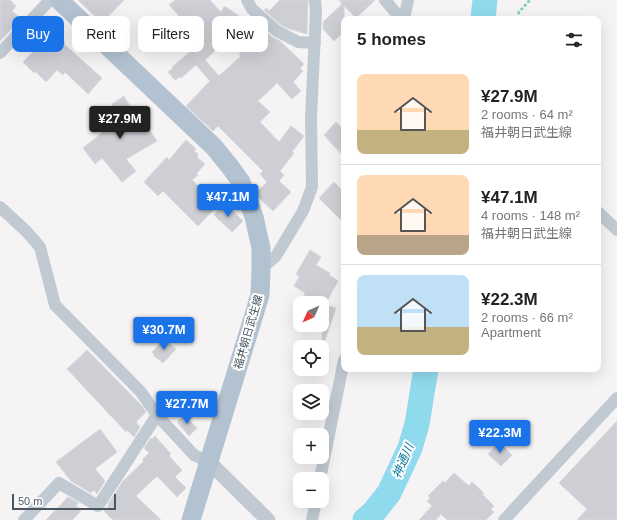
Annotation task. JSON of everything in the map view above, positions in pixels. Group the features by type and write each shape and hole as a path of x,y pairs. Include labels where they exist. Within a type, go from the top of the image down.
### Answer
{"main road":[{"name":"福井朝日武生線","path":"59,1 214,147 241,182 254,217 261,248 262,269 260,295 191,520"}],"street":[{"path":"246,0 252,9 277,31 298,42 315,43"},
{"path":"262,269 276,256 303,211 312,187 311,117 315,43 315,0"},
{"path":"385,0 400,16"},
{"path":"404,16 408,0"},
{"path":"0,53 59,1"},
{"path":"0,206 40,247 55,305 141,392 157,414 194,455 209,462 268,520"},
{"path":"601,215 617,230"},
{"path":"321,472 342,372"},
{"path":"504,520 617,398"},
{"path":"24,520 60,483 98,506 157,414"},
{"path":"312,520 315,508"}],"path":[{"path":"518,16 519,12 530,0"}],"building":[{"path":"0,0 10,0 16,6 12,11 18,16 12,16 12,28 0,41"},
{"path":"78,0 124,0 109,16 95,16"},
{"path":"175,0 210,0 221,12 224,7 226,7 239,16 212,16 212,52 213,52 205,60 219,76 241,56 239,54 241,52 268,52 268,33 280,41 304,64 300,68 303,71 293,82 301,91 292,99 277,83 258,101 270,112 260,122 279,142 291,126 304,136 292,152 294,153 280,171 284,175 279,181 291,192 273,211 258,197 257,192 267,182 260,174 263,171 218,126 213,131 186,106 210,81 196,65 181,78 180,77 175,80 168,72 190,52 204,52 204,16 179,16 169,5"},
{"path":"280,0 308,0 307,34 281,25 264,10 267,8 269,11"},
{"path":"339,0 375,0 358,16 354,16 344,6 344,16 341,16 341,35 334,41 323,29 323,22 342,4"},
{"path":"64,44 102,78 88,94 65,72 63,75 57,70 46,82 23,62 33,52 64,52"},
{"path":"124,96 144,130 148,128 157,141 126,159 136,171 122,182 102,158 95,164 83,148 103,132 97,120 115,110 112,104"},
{"path":"336,122 341,127 341,154 324,135"},
{"path":"186,140 196,149 194,151 198,154 197,157 205,164 196,174 198,175 192,180 218,205 198,226 163,191 158,196 144,182 167,157 169,160"},
{"path":"334,182 341,189 341,220 319,198"},
{"path":"225,203 243,221 232,232 214,215"},
{"path":"310,250 321,257 316,265 330,273 329,275 338,281 329,298 329,296 304,296 305,293 294,286 299,277 296,274"},
{"path":"329,306 336,308 329,328"},
{"path":"322,332 328,332 325,340 322,340"},
{"path":"164,339 176,349 163,363 153,355 154,354 152,352"},
{"path":"87,350 143,407 146,412 136,422 140,427 134,437 127,430 126,432 67,369"},
{"path":"184,415 197,428 189,436 177,422"},
{"path":"617,421 617,520 577,520 587,509 559,483"},
{"path":"100,429 117,452 95,469 105,481 97,494 94,490 91,493 71,481 56,462"},
{"path":"155,436 171,454 169,456 182,470 175,477 186,488 177,497 157,476 136,496 161,520 113,520 104,511 123,481 144,461 142,460 149,453 144,448 151,438 152,439"},
{"path":"499,442 512,455 501,466 488,454"},
{"path":"454,473 469,486 472,482 484,493 482,494 494,506 491,509 494,512 486,520 447,520 441,514 436,520 419,520 432,506 427,501 430,498 428,496 443,481 445,483"},
{"path":"68,497 79,503 76,505 81,511 72,520 46,520"}],"waterway":[{"name":"神通川","path":"483,16 485,0"},
{"name":"神通川","path":"365,520 373,513 389,493 410,448 417,424 426,372"}]}
